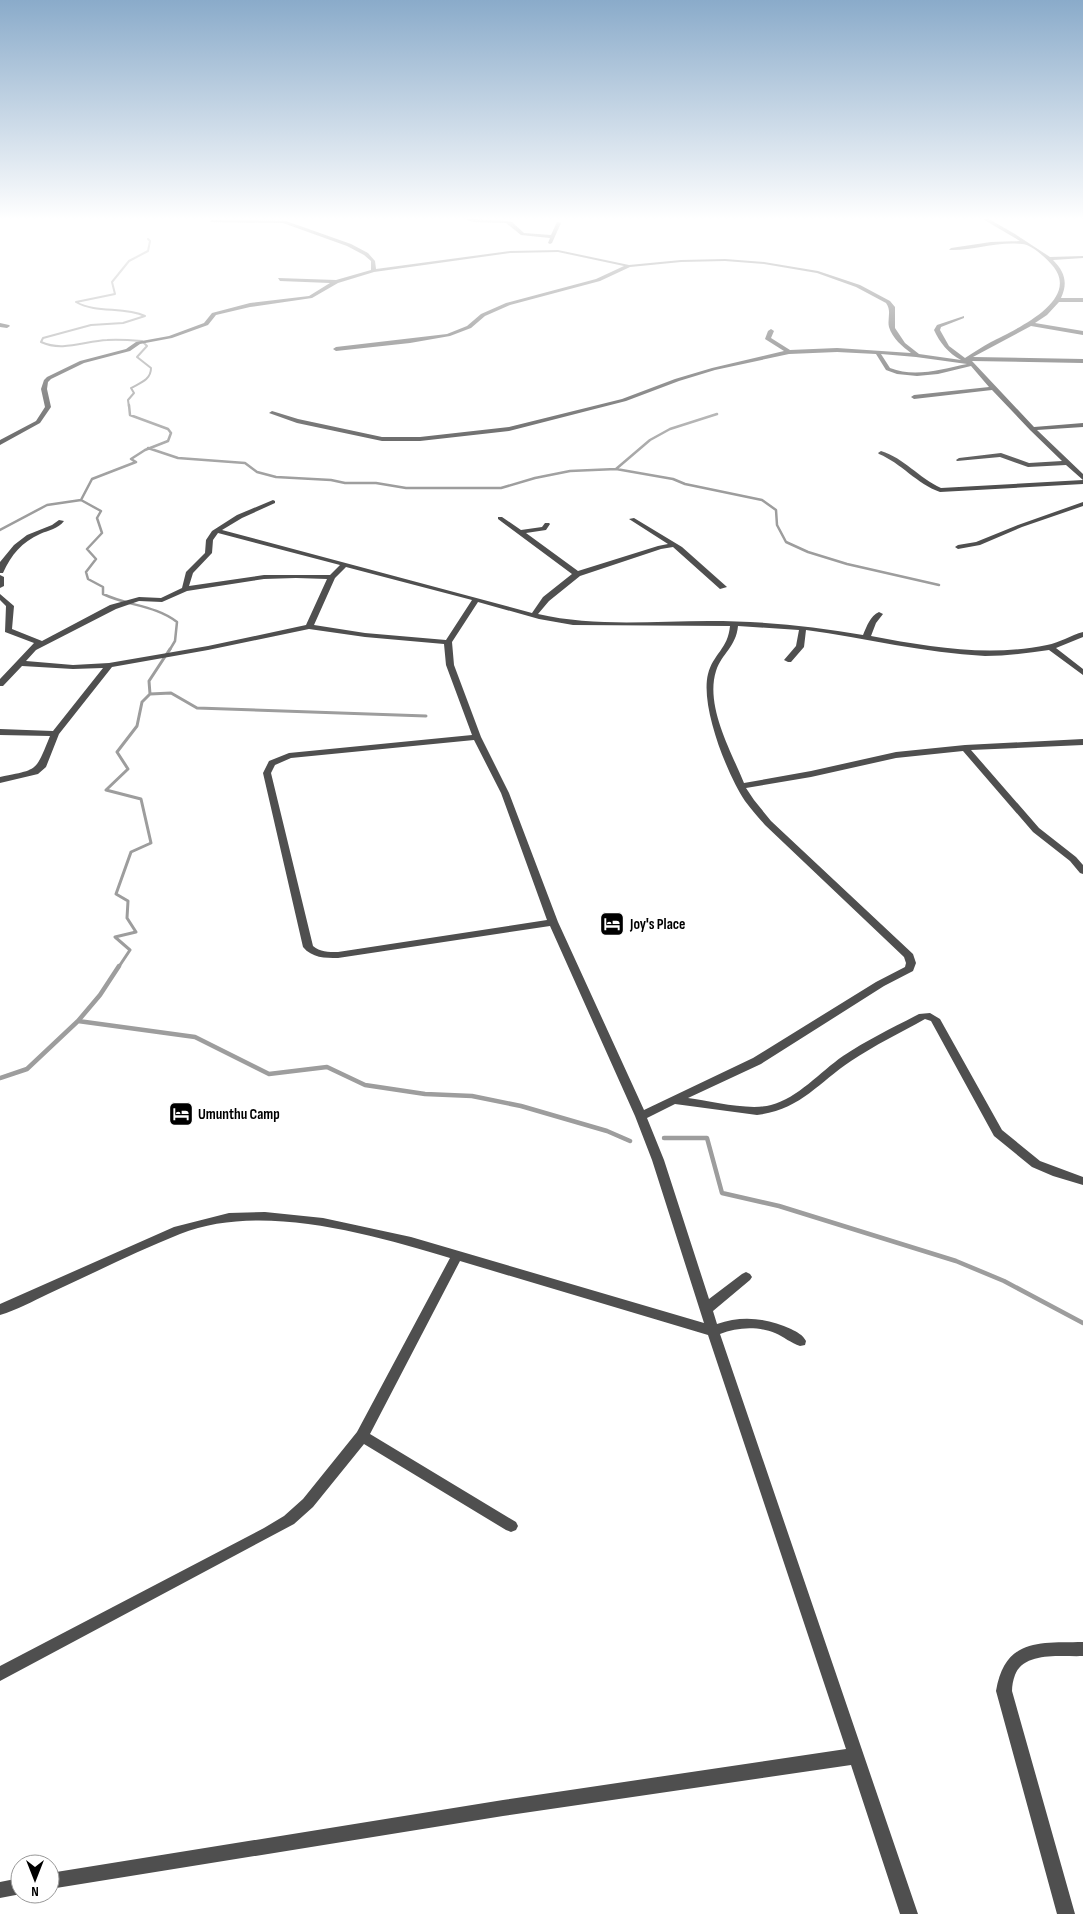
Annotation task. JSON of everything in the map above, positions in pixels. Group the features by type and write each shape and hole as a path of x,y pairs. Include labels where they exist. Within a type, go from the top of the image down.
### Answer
{"street":[{"path":"0,443 42,417 48,407 43,392 48,378 82,362 128,350 138,343 170,337 206,324 214,314 243,307"},
{"path":"336,349 410,342 448,335 469,328 482,315 500,307"},
{"path":"892,307 892,328 903,344 916,355"},
{"path":"877,352 888,369 900,372 927,373 969,362 1046,314 1052,307"},
{"path":"962,317 939,326 937,330 941,340 950,351 969,362 1032,429 1083,478"},
{"path":"1030,324 1083,333"},
{"path":"0,325 7,326"},
{"path":"771,331 768,339 789,352"},
{"path":"272,413 296,421 382,439 412,440 502,431 624,400 676,380 714,369 789,352 836,350 877,352 969,362 1083,360"},
{"path":"914,397 992,388"},
{"path":"1032,429 1083,425"},
{"path":"881,453 900,462 927,484 940,490 1083,482"},
{"path":"959,460 1001,455 1028,465 1068,463"},
{"path":"185,589 190,572 208,553 208,544 211,537 217,531 260,507 273,502"},
{"path":"958,547 978,544 1020,526 1083,504"},
{"path":"500,518 577,574"},
{"path":"632,519 673,546 680,548 723,587"},
{"path":"0,571 5,558 17,547 43,530 53,528 61,521"},
{"path":"521,532 544,529 547,524"},
{"path":"217,531 534,615 573,623 778,625 998,655 1026,653 1052,647 1083,634"},
{"path":"534,615 546,599 577,574 660,547 673,546"},
{"path":"309,627 332,578 345,564"},
{"path":"0,577 0,586"},
{"path":"0,684 36,648 114,607 139,599 162,600 185,589 264,577 332,578"},
{"path":"0,596 10,606 6,628 37,640 39,643 36,648"},
{"path":"476,599 448,642 450,665 477,736 505,793 553,922 602,1035 641,1116 658,1160 713,1331 909,1914"},
{"path":"866,638 872,623 879,614"},
{"path":"641,1116 676,1101 777,1050 874,988 908,969 911,963 909,956 768,823 750,801 741,786 711,710 708,688 716,661 734,638 734,624"},
{"path":"20,663 73,667 109,665 208,648 309,627 365,636 448,642"},
{"path":"788,660 800,647 803,628"},
{"path":"1052,647 1081,670"},
{"path":"0,780 35,772 40,768 46,760 55,734 109,665"},
{"path":"0,732 55,734"},
{"path":"477,736 289,756 272,763 267,773 308,947 312,952 338,955 553,922"},
{"path":"741,786 811,774 896,755 965,748 1083,742"},
{"path":"965,748 1036,830 1073,859 1083,871"},
{"path":"676,1101 757,1111 768,1111 783,1107 853,1054 923,1016 930,1016 935,1019 998,1133 1036,1164 1083,1181"},
{"path":"0,1310 178,1230 229,1216 265,1216 324,1222 411,1242 536,1281 713,1331 737,1323 752,1322 786,1330 800,1341"},
{"path":"0,1674 290,1520 325,1484 362,1436 457,1256"},
{"path":"706,1309 746,1277"},
{"path":"362,1436 511,1526"},
{"path":"1066,1914 1004,1691 1004,1680 1008,1669 1017,1657 1024,1654 1083,1649"},
{"path":"60,1879 503,1808 855,1756"}],"waterway":[{"path":"90,307 128,311 145,316 123,323 91,325 43,338 41,342 49,345 65,346 111,340 142,341 147,346 137,357 151,368 151,372 144,381 131,388 134,393 128,400 129,407"},
{"path":"129,405 130,415 168,429 171,433 168,441 149,448"},
{"path":"616,469 650,440 670,429 717,414"},
{"path":"81,500 92,479 136,462 131,459 149,448"},
{"path":"149,448 178,458 245,463 257,472 276,477 331,480 345,483 376,483 406,488 501,488 535,478 570,471 616,469"},
{"path":"616,469 673,479 685,484 762,500 776,510 777,525 786,542 808,552 847,564 939,585"},
{"path":"0,530 47,505 81,500"},
{"path":"81,500 101,511 97,518 102,533 87,549 96,559 86,572 88,579 103,587 103,594 160,612 177,622 175,641 169,651"},
{"path":"150,694 149,681 170,649"},
{"path":"150,694 171,693 197,708 426,716"},
{"path":"118,968 130,950 115,937 136,932 127,918 128,901 116,894 131,852 151,843 141,799 106,790 128,769 117,752 137,726 142,702 150,694"},
{"path":"78,1021 100,995 119,966"},
{"path":"0,1078 27,1069 78,1021"},
{"path":"78,1021 195,1037 269,1074 327,1067 365,1085 425,1094 472,1096 521,1106 607,1131 630,1141"},
{"path":"664,1138 707,1138 722,1193 779,1206 956,1261 1004,1281 1083,1323"}],"place":[{"name":"Joy's Place","path":"612,924"},
{"name":"Umunthu Camp","path":"181,1114"}]}
